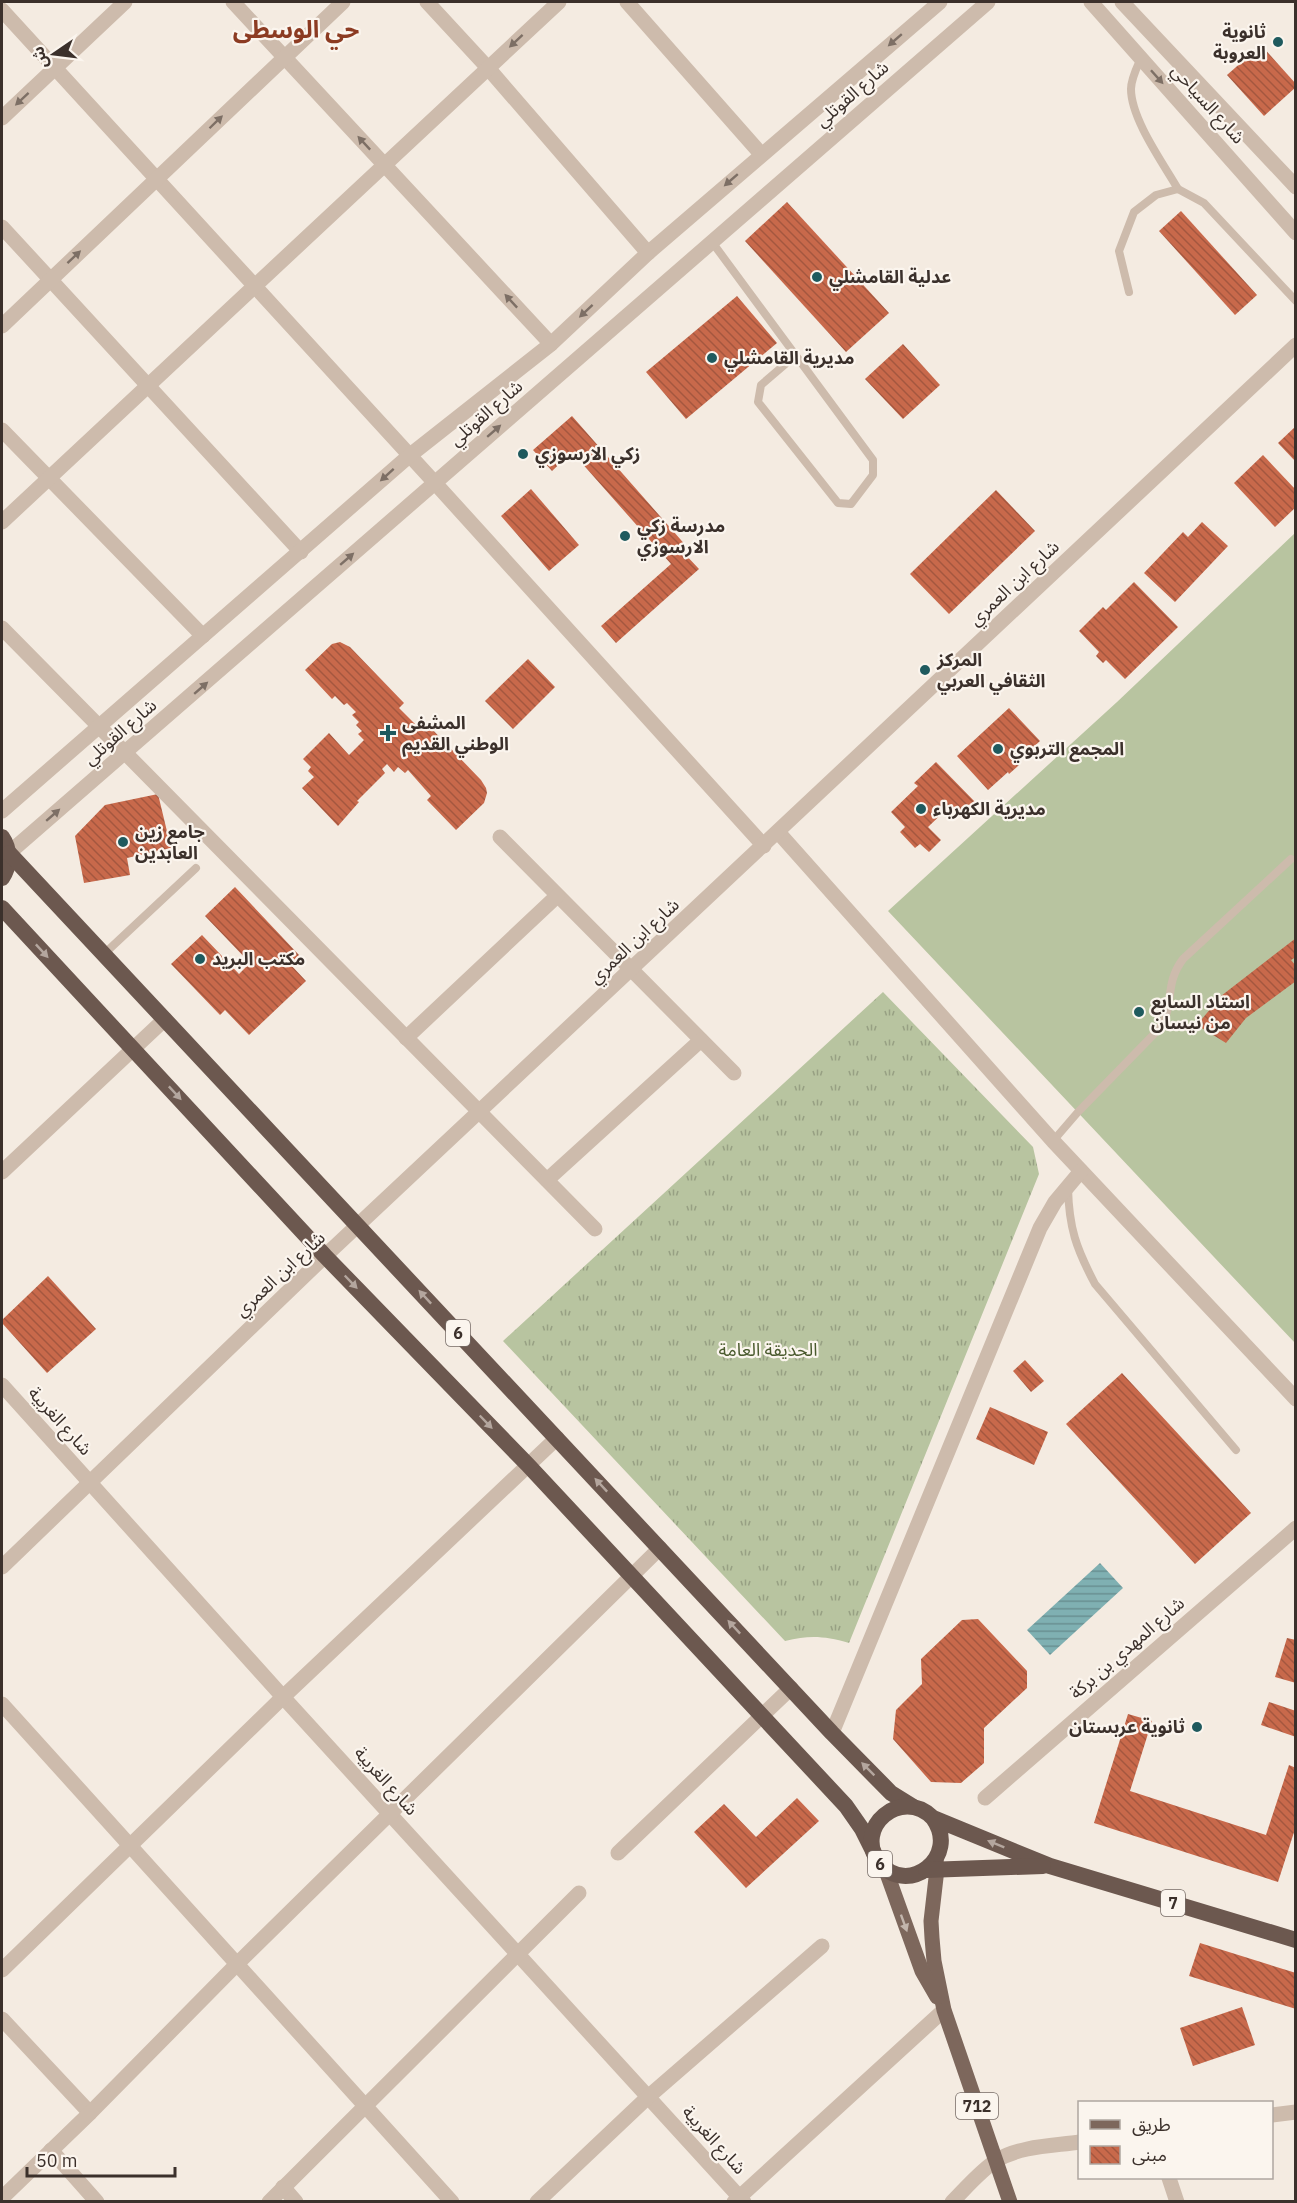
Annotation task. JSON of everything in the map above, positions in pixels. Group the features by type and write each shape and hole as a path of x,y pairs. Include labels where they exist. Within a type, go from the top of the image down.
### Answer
{"highway":[{"path":"2,837 9,853 8,865 2,878"},
{"name":"6","path":"9,853 832,1733 891,1794 921,1809 933,1818"},
{"name":"6","path":"2,908 326,1256 528,1465 846,1806 862,1828 874,1853 885,1868 894,1874 905,1876 916,1875 933,1866"},
{"name":"6","path":"874,1853 873,1833 881,1818 895,1808 912,1806"},
{"path":"933,1818 941,1839 933,1866"},
{"name":"7","path":"933,1818 1050,1866 1294,1936"},
{"name":"7","path":"933,1866 1050,1866"}],"main road":[{"name":"712","path":"933,1866 932,1938 934,1961 944,2010 1010,2202"},
{"name":"712","path":"885,1868 922,1971 944,2010"}],"street":[{"path":"2,118 125,2"},
{"path":"234,2 550,344"},
{"path":"2,326 343,2"},
{"path":"427,2 488,68 648,253"},
{"path":"2,522 559,2"},
{"path":"627,2 761,154"},
{"name":"شارع القوتلي","path":"2,811 409,456 550,344 648,253 940,2"},
{"name":"شارع القوتلي","path":"9,853 988,2"},
{"name":"شارع السياحي","path":"1091,2 1296,233"},
{"name":"شارع السياحي","path":"1122,2 1296,187"},
{"path":"2,10 764,846"},
{"path":"2,227 301,552"},
{"name":"شارع ابن العمري","path":"2,1568 326,1256 1296,345"},
{"path":"2,430 203,636"},
{"path":"2,628 595,1229"},
{"path":"778,832 1053,1141 1296,1399"},
{"path":"500,837 734,1073"},
{"path":"406,1038 557,896"},
{"path":"2,1172 165,1019"},
{"path":"547,1180 701,1040"},
{"path":"832,1733 1040,1228 1055,1202 1081,1171"},
{"name":"شارع الغربية","path":"2,1385 739,2200"},
{"path":"2,1970 283,1697 557,1438"},
{"name":"شارع المهدي بن بركة","path":"985,1798 1296,1528"},
{"path":"2,2198 660,1548"},
{"path":"618,1853 791,1688"},
{"path":"2,1704 452,2202"},
{"path":"269,2202 579,1893"},
{"path":"537,2202 648,2097 822,1946"},
{"path":"739,2200 944,2010"},
{"path":"2,2019 90,2113"},
{"path":"1273,2115 1296,2112"},
{"path":"952,2202 996,2161 1031,2148 1078,2142"},
{"path":"51,2150 97,2202"},
{"path":"1169,2179 1177,2202"},
{"path":"283,2187 296,2202"}],"lane":[{"path":"1141,58 1130,86 1132,100 1145,133 1178,189 1204,203 1296,300"},
{"path":"1129,292 1119,251 1134,212 1156,195 1178,189"},
{"path":"712,242 873,460 873,475 851,504 838,502 758,402 761,385 796,356"},
{"path":"1053,1141 1159,1029 1166,1019 1169,1008 1172,976 1183,959 1291,859"},
{"path":"104,954 196,868"},
{"path":"1068,1186 1069,1218 1080,1256 1095,1284 1236,1450"}],"green space":[{"name":"استاد السابع من نيسان","path":"1295,533 1295,1343 888,911 1117,702"},
{"name":"الحديقة العامة","path":"883,992 1033,1147 1039,1174 849,1643 817,1637 785,1641 503,1341"}],"water":[{"path":"1100,1563 1123,1588 1050,1655 1027,1630"}],"building":[{"path":"1261,45 1296,84 1296,87 1264,116 1227,75"},
{"name":"عدلية القامشلي","path":"787,202 889,313 846,352 745,241"},
{"path":"1181,211 1257,295 1235,315 1159,231"},
{"name":"مديرية القامشلي","path":"737,296 777,343 686,419 646,372"},
{"path":"903,344 940,385 903,419 865,379"},
{"path":"572,416 688,548 683,552 699,569 616,643 601,626 671,564 572,452 552,471 533,450"},
{"path":"1296,426 1296,462 1278,443"},
{"path":"1263,455 1296,490 1296,507 1275,527 1234,483"},
{"path":"531,489 579,545 549,571 501,516"},
{"path":"996,490 1035,531 949,614 910,574"},
{"path":"1202,522 1228,546 1175,602 1144,573 1183,532 1188,537"},
{"path":"1134,582 1178,627 1125,679 1106,660 1103,663 1096,656 1099,652 1079,631 1103,607 1106,610"},
{"path":"340,642 350,647 404,703 399,708 422,731 428,725 486,788 484,803 456,830 427,800 431,796 408,770 405,773 398,767 394,772 387,764 382,769 385,773 357,801 359,802 338,826 302,788 314,777 308,771 311,767 303,759 329,733 349,755 364,740 358,734 362,731 356,725 359,722 352,715 356,712 335,696 332,699 305,670 332,644"},
{"path":"528,659 555,687 513,729 485,701"},
{"name":"المجمع التربوي","path":"1009,708 1040,741 1017,762 1019,765 988,790 957,756"},
{"name":"مديرية الكهرباء","path":"936,762 977,804 962,818 951,805 928,827 941,840 929,852 920,844 915,848 900,832 905,827 891,812 918,786 914,783"},
{"name":"جامع زين العابدين","path":"158,794 171,848 127,858 130,875 84,883 75,836 105,805"},
{"name":"مكتب البريد","path":"235,887 299,955 290,964 306,981 249,1035 225,1010 220,1015 171,964 202,935 239,974 250,963 205,916"},
{"path":"1296,938 1296,957 1291,960 1296,966 1296,981 1246,1018 1226,1043 1197,1025 1221,996"},
{"path":"48,1276 96,1329 47,1373 2,1323 2,1320"},
{"path":"1025,1360 1044,1381 1031,1392 1013,1371"},
{"path":"1122,1373 1251,1513 1195,1564 1066,1424"},
{"path":"990,1407 1048,1432 1034,1465 976,1439"},
{"path":"978,1619 1027,1671 1027,1688 984,1728 984,1763 961,1783 931,1782 893,1739 896,1710 922,1684 921,1659 962,1620"},
{"path":"1287,1638 1296,1640 1296,1683 1275,1677"},
{"path":"1269,1702 1296,1711 1296,1737 1261,1725"},
{"path":"1128,1714 1152,1721 1130,1791 1266,1835 1289,1765 1296,1768 1296,1826 1278,1882 1094,1823"},
{"path":"797,1798 819,1821 746,1888 694,1832 724,1804 756,1837"},
{"path":"1200,1943 1296,1973 1296,2009 1189,1976"},
{"path":"1242,2007 1255,2045 1193,2066 1180,2028"}],"place":[{"name":"ثانوية العروبة","path":"1278,42"},
{"name":"عدلية القامشلي","path":"817,277"},
{"name":"مديرية القامشلي","path":"712,358"},
{"name":"زكي الارسوزي","path":"523,454"},
{"name":"مدرسة زكي الارسوزي","path":"625,536"},
{"name":"المركز الثقافي العربي","path":"925,670"},
{"name":"المشفى الوطني القديم","path":"388,733"},
{"name":"المجمع التربوي","path":"998,749"},
{"name":"مديرية الكهرباء","path":"921,809"},
{"name":"جامع زين العابدين","path":"123,842"},
{"name":"مكتب البريد","path":"200,959"},
{"name":"استاد السابع من نيسان","path":"1139,1012"},
{"name":"ثانوية عربستان","path":"1197,1727"}],"district":[{"name":"حي الوسطى","path":"296,30"}]}
